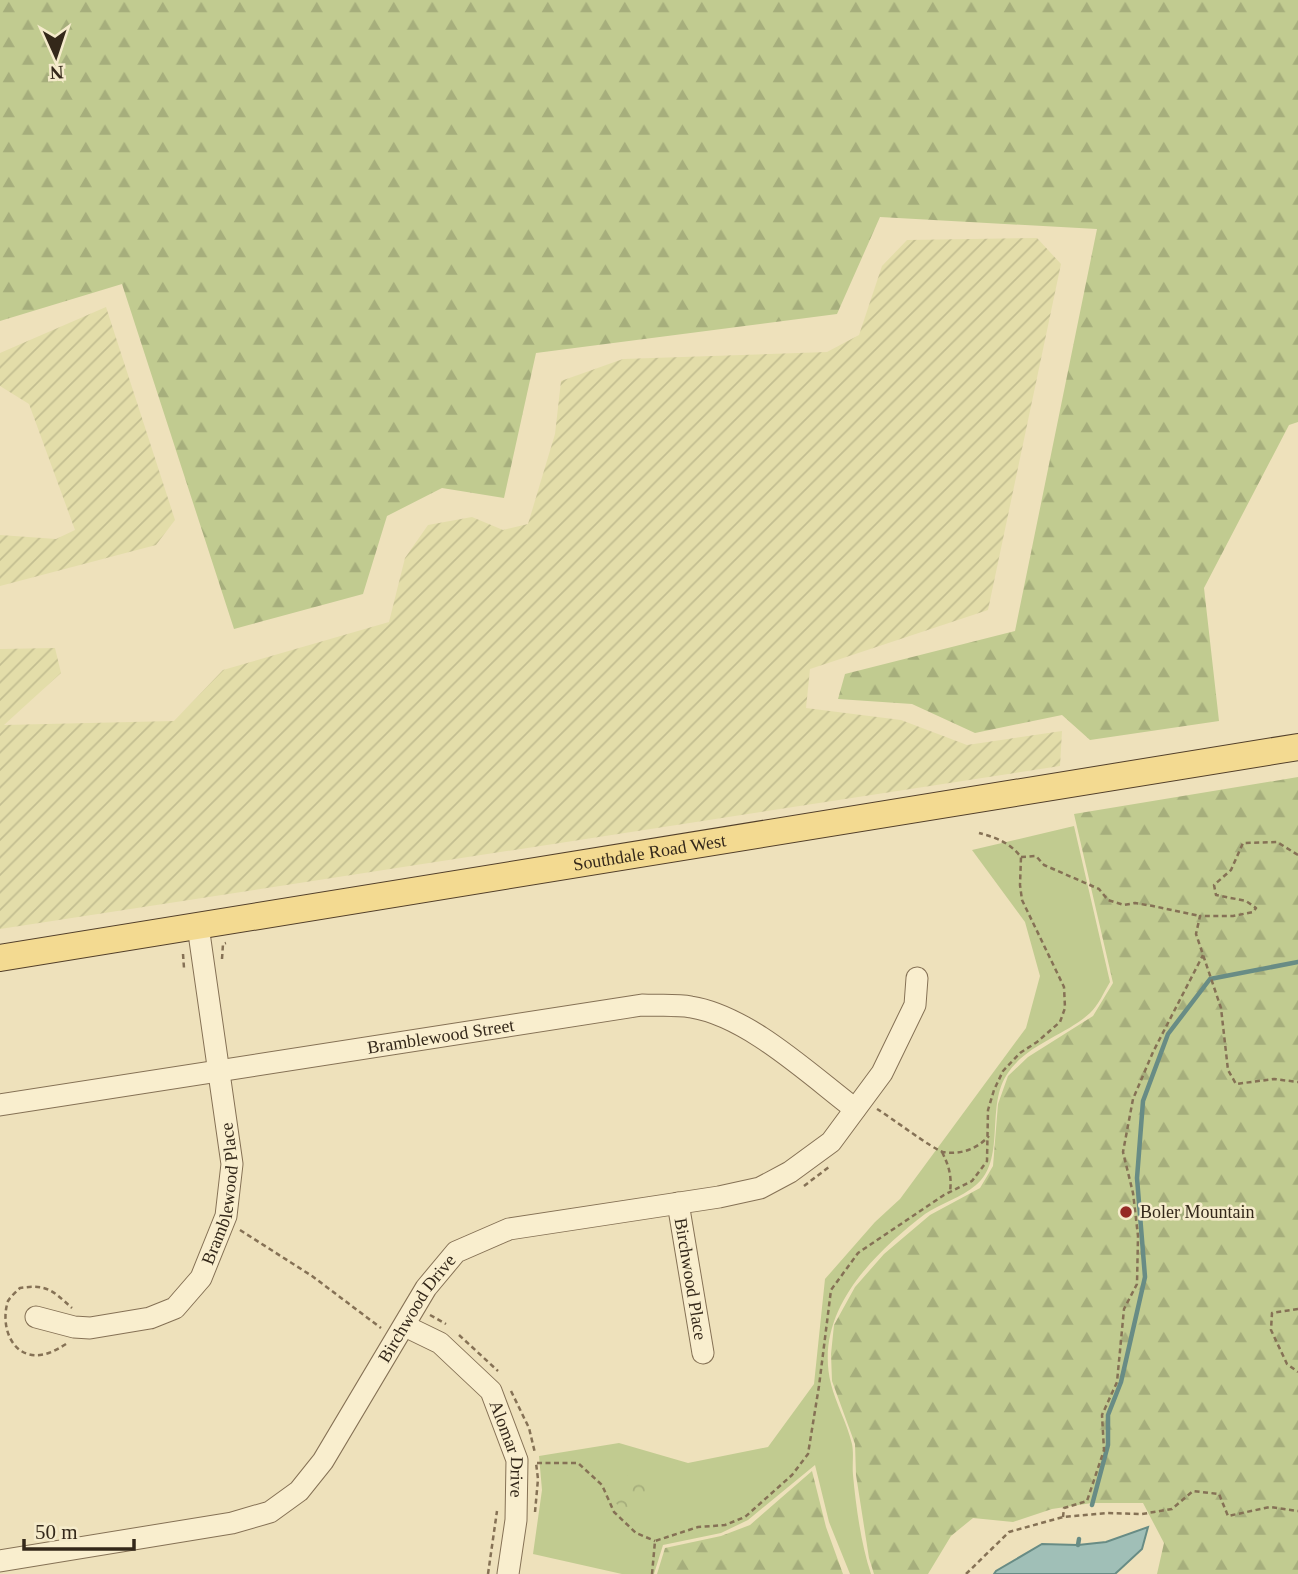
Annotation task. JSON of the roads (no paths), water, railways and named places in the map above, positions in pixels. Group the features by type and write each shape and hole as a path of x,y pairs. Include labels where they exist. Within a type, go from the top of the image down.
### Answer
{"main road":[{"name":"Southdale Road West","path":"0,958 1298,747"}],"street":[{"name":"Bramblewood Place","path":"37,1317 74,1327 90,1328 150,1318 175,1308 201,1278 226,1216 232,1164 198,926"},
{"name":"Birchwood Drive","path":"0,1561 232,1523 270,1512 299,1491 323,1461 396,1329 456,1252 509,1229 760,1188 780,1178 831,1142 882,1073 915,1005 917,978"},
{"name":"Bramblewood Street","path":"0,1105 642,1006 690,1007 725,1016 859,1104"},
{"name":"Birchwood Place","path":"678,1203 703,1353"},
{"name":"Alomar Drive","path":"396,1329 440,1343 491,1391 517,1460 516,1520 508,1574"}],"water":[{"path":"1148,1527 1142,1549 1115,1574 994,1574 1042,1544 1078,1545 1106,1542"}],"waterway":[{"path":"1092,1505 1108,1445 1108,1415 1121,1382 1145,1277 1137,1178 1143,1101 1168,1034 1210,979 1298,962"},
{"path":"1078,1545 1079,1539"}],"place":[{"name":"Boler Mountain","path":"1126,1212"}]}
